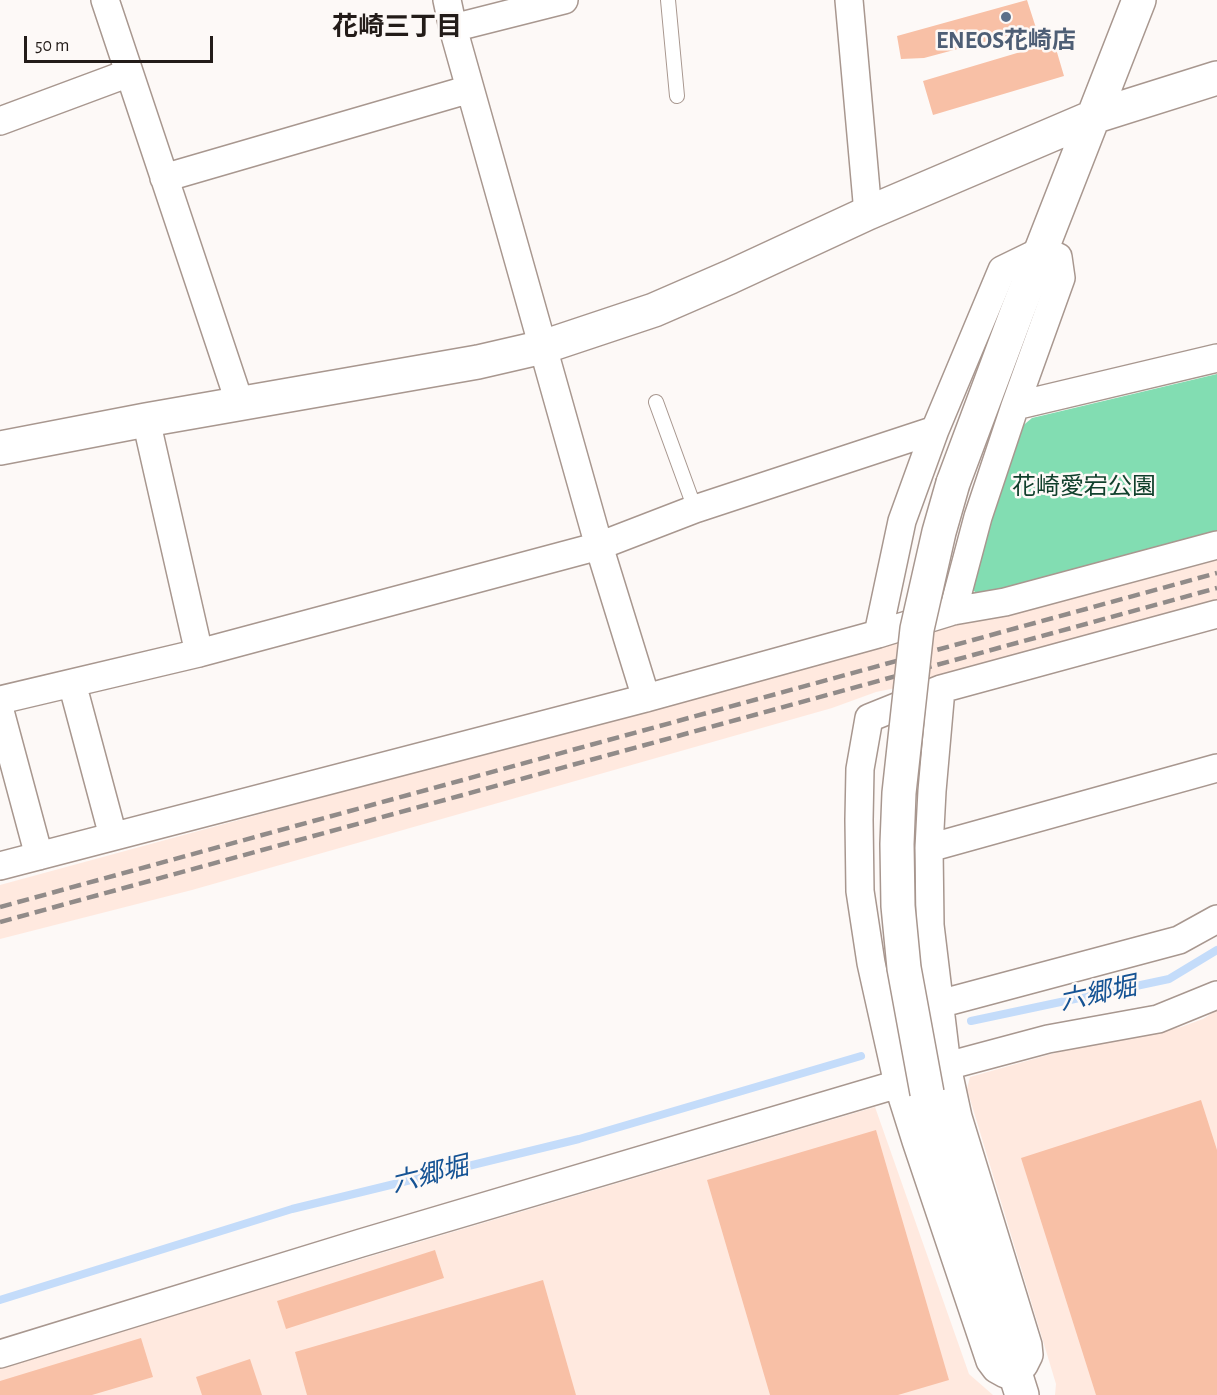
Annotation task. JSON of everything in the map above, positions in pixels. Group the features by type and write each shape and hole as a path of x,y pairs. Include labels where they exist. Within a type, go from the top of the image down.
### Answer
{"street":[{"path":"105,0 240,404"},
{"path":"447,0 599,546 646,698"},
{"path":"453,28 564,0"},
{"path":"849,0 868,213"},
{"path":"912,1089 898,906 897,844 898,803 917,629 939,532 953,483 1138,0"},
{"path":"0,121 129,73"},
{"path":"0,448 478,362 543,347 654,310 730,278 868,213 1093,117 1217,78"},
{"path":"164,178 470,89"},
{"path":"878,634 902,521 935,430 1002,270 1041,251 1058,257 1061,278 978,517 953,611"},
{"path":"1015,406 1217,358"},
{"path":"146,420 199,653"},
{"path":"0,700 199,653 599,546 695,509 935,430"},
{"path":"0,866 646,698 953,611 1005,602 1217,545"},
{"path":"1019,1383 912,1089 871,963 860,891 860,770 869,717 941,689 1217,614"},
{"path":"72,683 113,836"},
{"path":"941,689 929,848 930,925 947,1066 958,1117 1028,1345 1029,1355 1019,1383"},
{"path":"0,711 39,856"},
{"path":"929,848 1217,768"},
{"path":"939,1004 1179,940 1217,919"},
{"path":"0,1354 372,1239 912,1089 947,1066 1048,1039 1158,1019 1217,995"}],"lane":[{"path":"668,0 677,96"},
{"path":"656,402 695,509"}],"shaded area":[{"path":"1217,556 1217,606 955,676 876,692 832,708 192,890 0,939 0,885 867,649 878,641"},
{"path":"1217,1010 1217,1395 1055,1395 1056,1384 967,1089 970,1077 1062,1051 1181,1027 1203,1019"},
{"path":"875,1107 969,1374 993,1395 0,1395 0,1366"}],"green space":[{"name":"花崎愛宕公園","path":"1217,374 1217,532 981,598 969,586 1020,428 1032,418"}],"building":[{"path":"1027,0 1036,28 924,58 901,59 897,36"},
{"path":"1054,42 1064,76 933,115 923,81"},
{"path":"1201,1100 1217,1150 1217,1395 1096,1395 1021,1158"},
{"path":"876,1130 949,1380 898,1395 770,1395 707,1180"},
{"path":"435,1250 444,1278 286,1329 277,1301"},
{"path":"543,1280 576,1395 307,1395 295,1352"},
{"path":"141,1338 153,1377 92,1395 0,1395 0,1381"},
{"path":"250,1359 262,1395 202,1395 196,1377"}],"waterway":[{"name":"六郷堀","path":"971,1021 1169,979 1217,950"},
{"name":"六郷堀","path":"0,1300 292,1209 579,1139 861,1056"}],"railway":[{"path":"0,907 1217,573"},
{"path":"0,922 1217,588"}],"place":[{"name":"ENEOS花崎店","path":"1006,17"}],"district":[{"name":"花崎三丁目","path":"397,27"}]}
